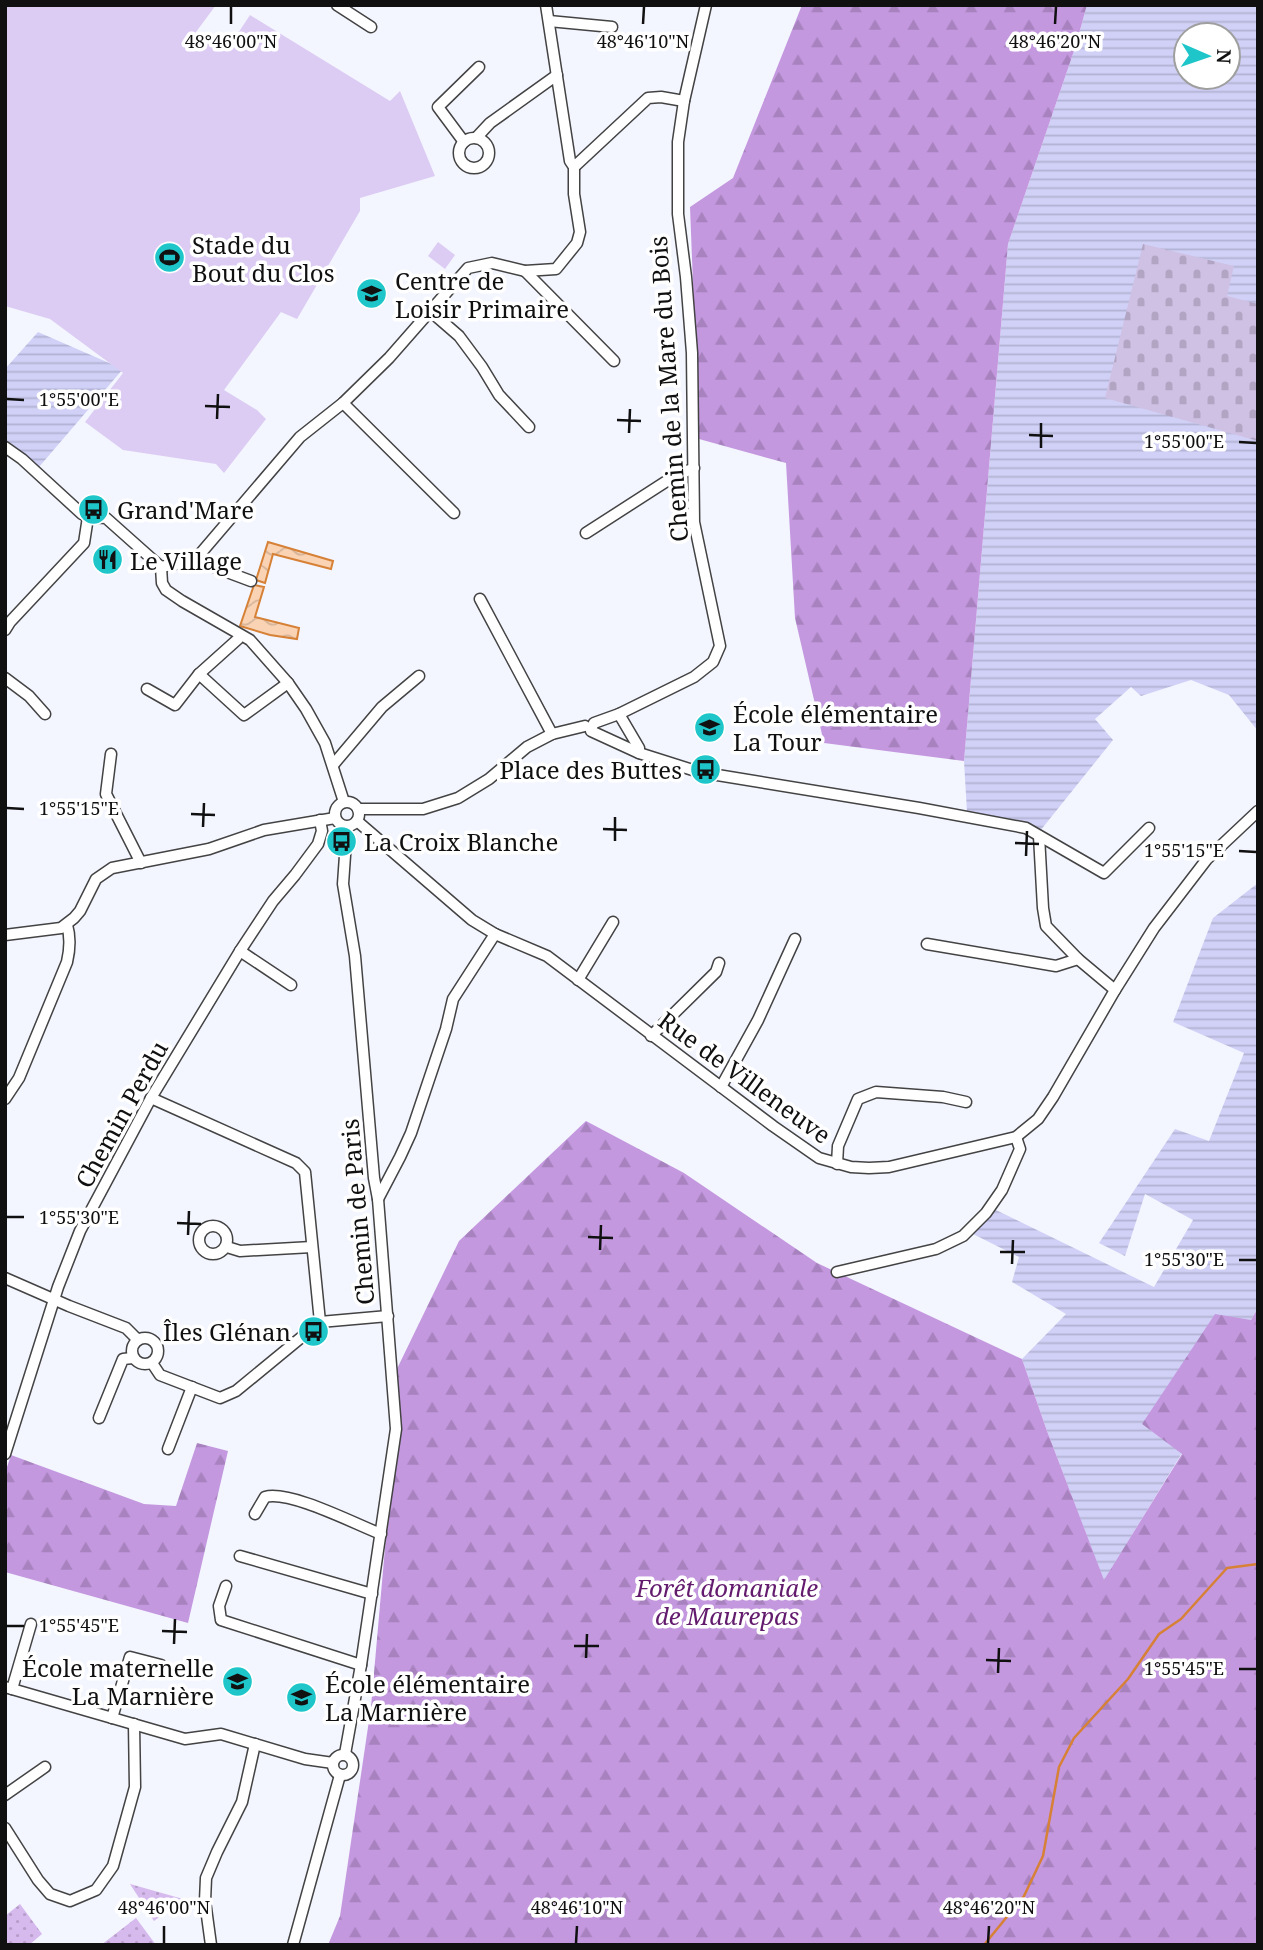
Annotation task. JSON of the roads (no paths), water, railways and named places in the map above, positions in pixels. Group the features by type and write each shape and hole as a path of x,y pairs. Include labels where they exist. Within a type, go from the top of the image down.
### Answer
{"street":[{"path":"337,5 371,27"},
{"path":"195,560 300,437 343,403 388,358 468,268 492,263 524,271 555,269 577,243 580,232 574,166 570,161 545,5"},
{"name":"Chemin de la Mare du Bois","path":"619,714 694,677 713,662 720,646 694,522 692,353 678,214 678,142 684,101 706,5"},
{"path":"549,21 612,27"},
{"path":"464,142 438,107 479,67"},
{"path":"476,138 485,142 489,151 487,160 479,167 469,166 462,160 460,150 464,142 476,138 490,123 557,75"},
{"path":"574,166 648,98 684,101"},
{"path":"524,271 614,361"},
{"path":"429,310 459,336 499,395 529,427"},
{"path":"343,403 454,513"},
{"path":"5,447 22,459 82,514 106,518 161,567 162,583 166,590 250,640 288,683 312,720 325,743 344,803"},
{"path":"586,533 673,477 694,468"},
{"path":"5,630 84,543 88,517"},
{"path":"161,567 195,560 251,581"},
{"path":"480,599 552,734"},
{"path":"148,689 175,705 199,674 240,635"},
{"path":"199,674 244,716 288,683"},
{"path":"333,765 382,707 419,676"},
{"path":"5,678 29,696 45,714"},
{"path":"358,809 357,821 353,825 347,827 338,823 335,818 337,806 344,803 351,803 358,809 423,809 458,798 489,779 527,747 552,734 590,727 619,714 639,748 639,753"},
{"path":"590,727 639,753 699,772 1026,828 1104,873 1149,828"},
{"path":"111,754 106,794 141,863"},
{"name":"Rue de Villeneuve","path":"357,821 472,920 495,934 547,956 819,1158 837,1164 869,1168 889,1167 1016,1137 1038,1119 1154,928 1207,859 1258,811"},
{"path":"5,935 67,925 80,911 96,879 112,868 209,849 264,830 335,818"},
{"name":"Chemin Perdu","path":"5,1453 80,1231 151,1098 240,951 273,901 317,844 322,831 320,820"},
{"name":"Chemin de Paris","path":"345,1754 396,1429 355,956 343,884 347,827"},
{"path":"1039,836 1046,926 1077,959 1115,990"},
{"path":"578,980 613,922"},
{"path":"5,1099 19,1078 67,962 70,935 67,925"},
{"path":"377,1199 411,1133 446,1029 453,999 495,934"},
{"path":"721,1087 758,1020 795,939"},
{"path":"927,944 1056,966 1077,959"},
{"path":"240,951 291,985"},
{"path":"652,1036 716,972 719,963"},
{"path":"837,1164 838,1146 858,1099 876,1092 943,1097 966,1102"},
{"path":"151,1098 296,1163 305,1172 320,1322"},
{"path":"837,1272 936,1249 963,1236 986,1213 1003,1190 1020,1149 1016,1137"},
{"path":"227,1247 240,1251 312,1247"},
{"path":"5,1278 126,1328 138,1340"},
{"path":"152,1363 160,1375 220,1398 228,1396 320,1322 388,1316"},
{"path":"146,1338 156,1344 158,1352 152,1363 140,1364 133,1358 131,1350 138,1340 146,1338"},
{"path":"99,1419 122,1359 133,1358"},
{"path":"168,1449 192,1387"},
{"path":"255,1514 265,1497 276,1495 338,1515 381,1534"},
{"path":"240,1556 372,1594"},
{"path":"226,1586 219,1606 221,1620 361,1665"},
{"path":"31,1624 9,1688 185,1739 221,1734 304,1759 333,1763"},
{"path":"111,1718 130,1657 161,1665"},
{"path":"5,1828 50,1894 70,1901 96,1890 113,1866 135,1787 134,1724"},
{"path":"211,1945 205,1901 206,1878 243,1802 255,1744"},
{"path":"345,1754 352,1759 353,1768 349,1773 340,1775 335,1772 333,1763 338,1755 345,1754"},
{"path":"5,1795 45,1767"},
{"path":"293,1945 340,1775"}],"water":[{"path":"268,542 333,561 331,569 273,554 265,583 256,580"},
{"path":"254,585 264,587 255,617 299,628 297,639 270,635 240,626"}],"waterway":[{"path":"984,1945 1024,1896 1043,1856 1059,1767 1074,1738 1128,1679 1159,1634 1181,1619 1227,1568 1258,1564"}],"place":[{"name":"Stade du Bout du Clos","path":"169,258"},
{"name":"Centre de Loisir Primaire","path":"372,294"},
{"name":"Grand'Mare","path":"94,509"},
{"name":"Le Village","path":"107,560"},
{"name":"École élémentaire La Tour","path":"710,727"},
{"name":"Place des Buttes","path":"705,769"},
{"name":"La Croix Blanche","path":"341,841"},
{"name":"Îles Glénan","path":"314,1331"},
{"name":"École maternelle La Marnière","path":"237,1681"},
{"name":"École élémentaire La Marnière","path":"302,1697"}],"park label":[{"name":"Forêt domaniale de Maurepas","path":"727,1601"}]}
